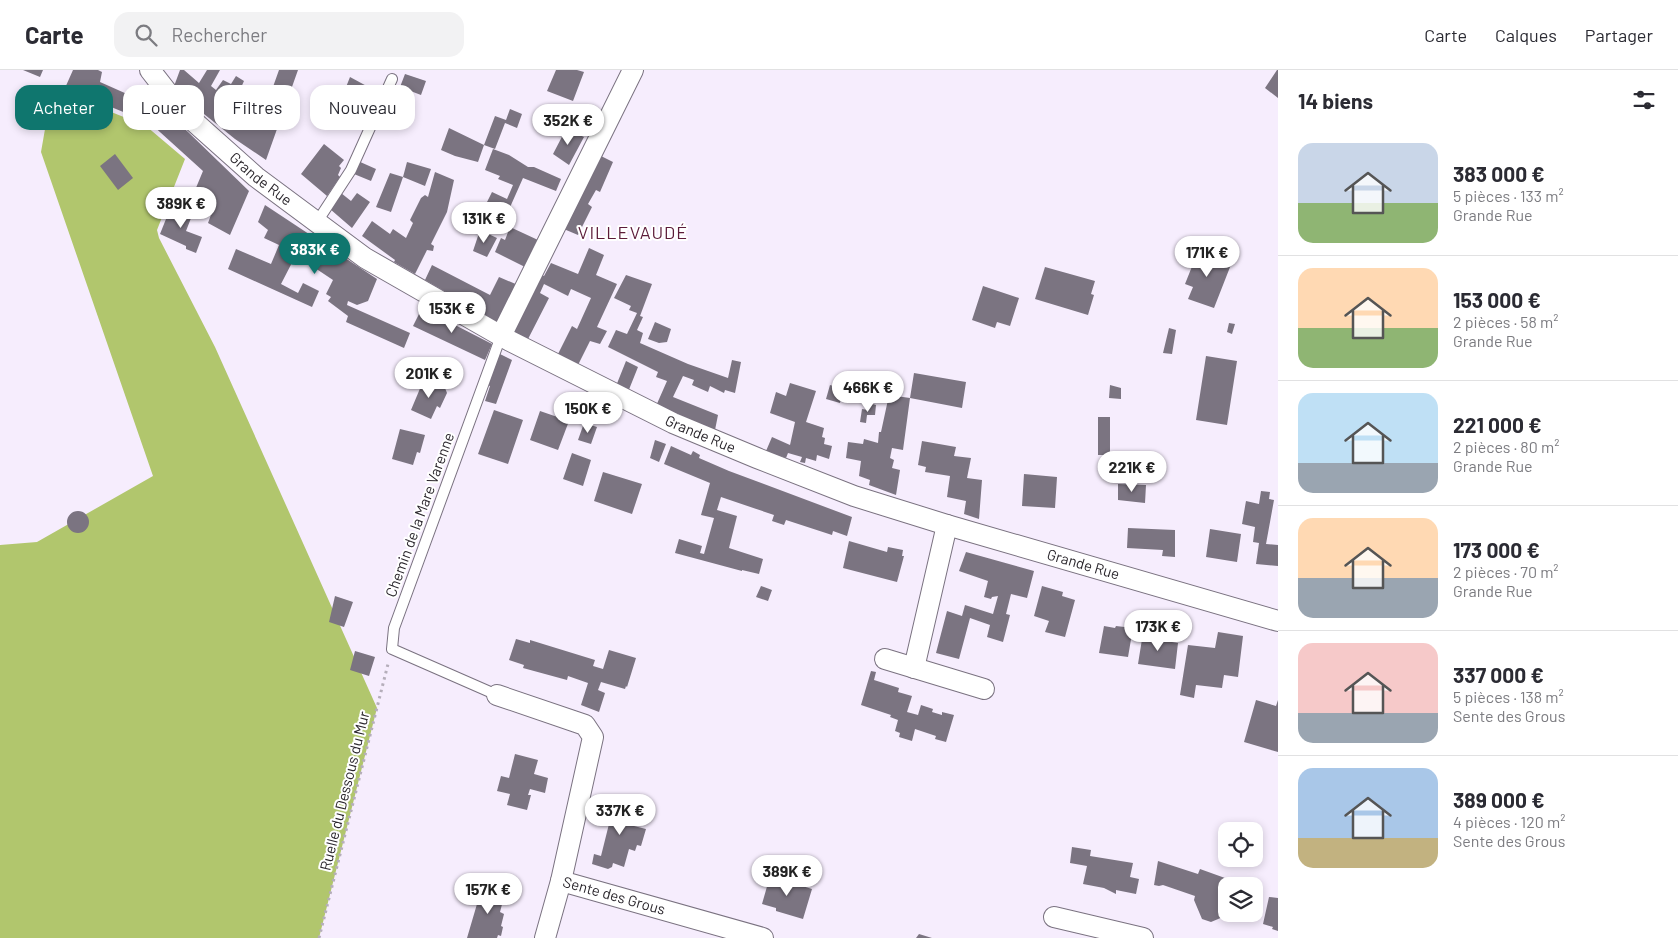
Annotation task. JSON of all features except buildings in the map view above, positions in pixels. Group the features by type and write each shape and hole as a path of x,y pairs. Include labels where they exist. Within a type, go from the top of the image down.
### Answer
{"street":[{"name":"Grande Rue","path":"150,70 182,111 256,176 365,258 501,336 682,426 854,496 947,526 1278,620"},
{"path":"501,336 633,70"},
{"path":"914,668 947,526"},
{"path":"885,659 984,690"},
{"name":"Sente des Grous","path":"497,695 585,725 593,737 561,881 763,938"},
{"path":"546,938 561,881"},
{"path":"1054,917 1143,938"}],"lane":[{"path":"317,222 350,170 392,79"},
{"name":"Chemin de la Mare Varenne","path":"392,649 394,628 501,336"},
{"name":"Sente des Grous","path":"392,649 497,695"}],"path":[{"name":"Ruelle du Dessous du Mur","path":"319,938 392,649"}],"green space":[{"path":"113,113 123,117 123,130 151,130 185,159 157,230 159,238 215,347 377,708 319,938 0,938 0,545 37,542 153,476 41,152 45,130 113,130"}],"district":[{"name":"VILLEVAUDÉ","path":"633,233"}]}
